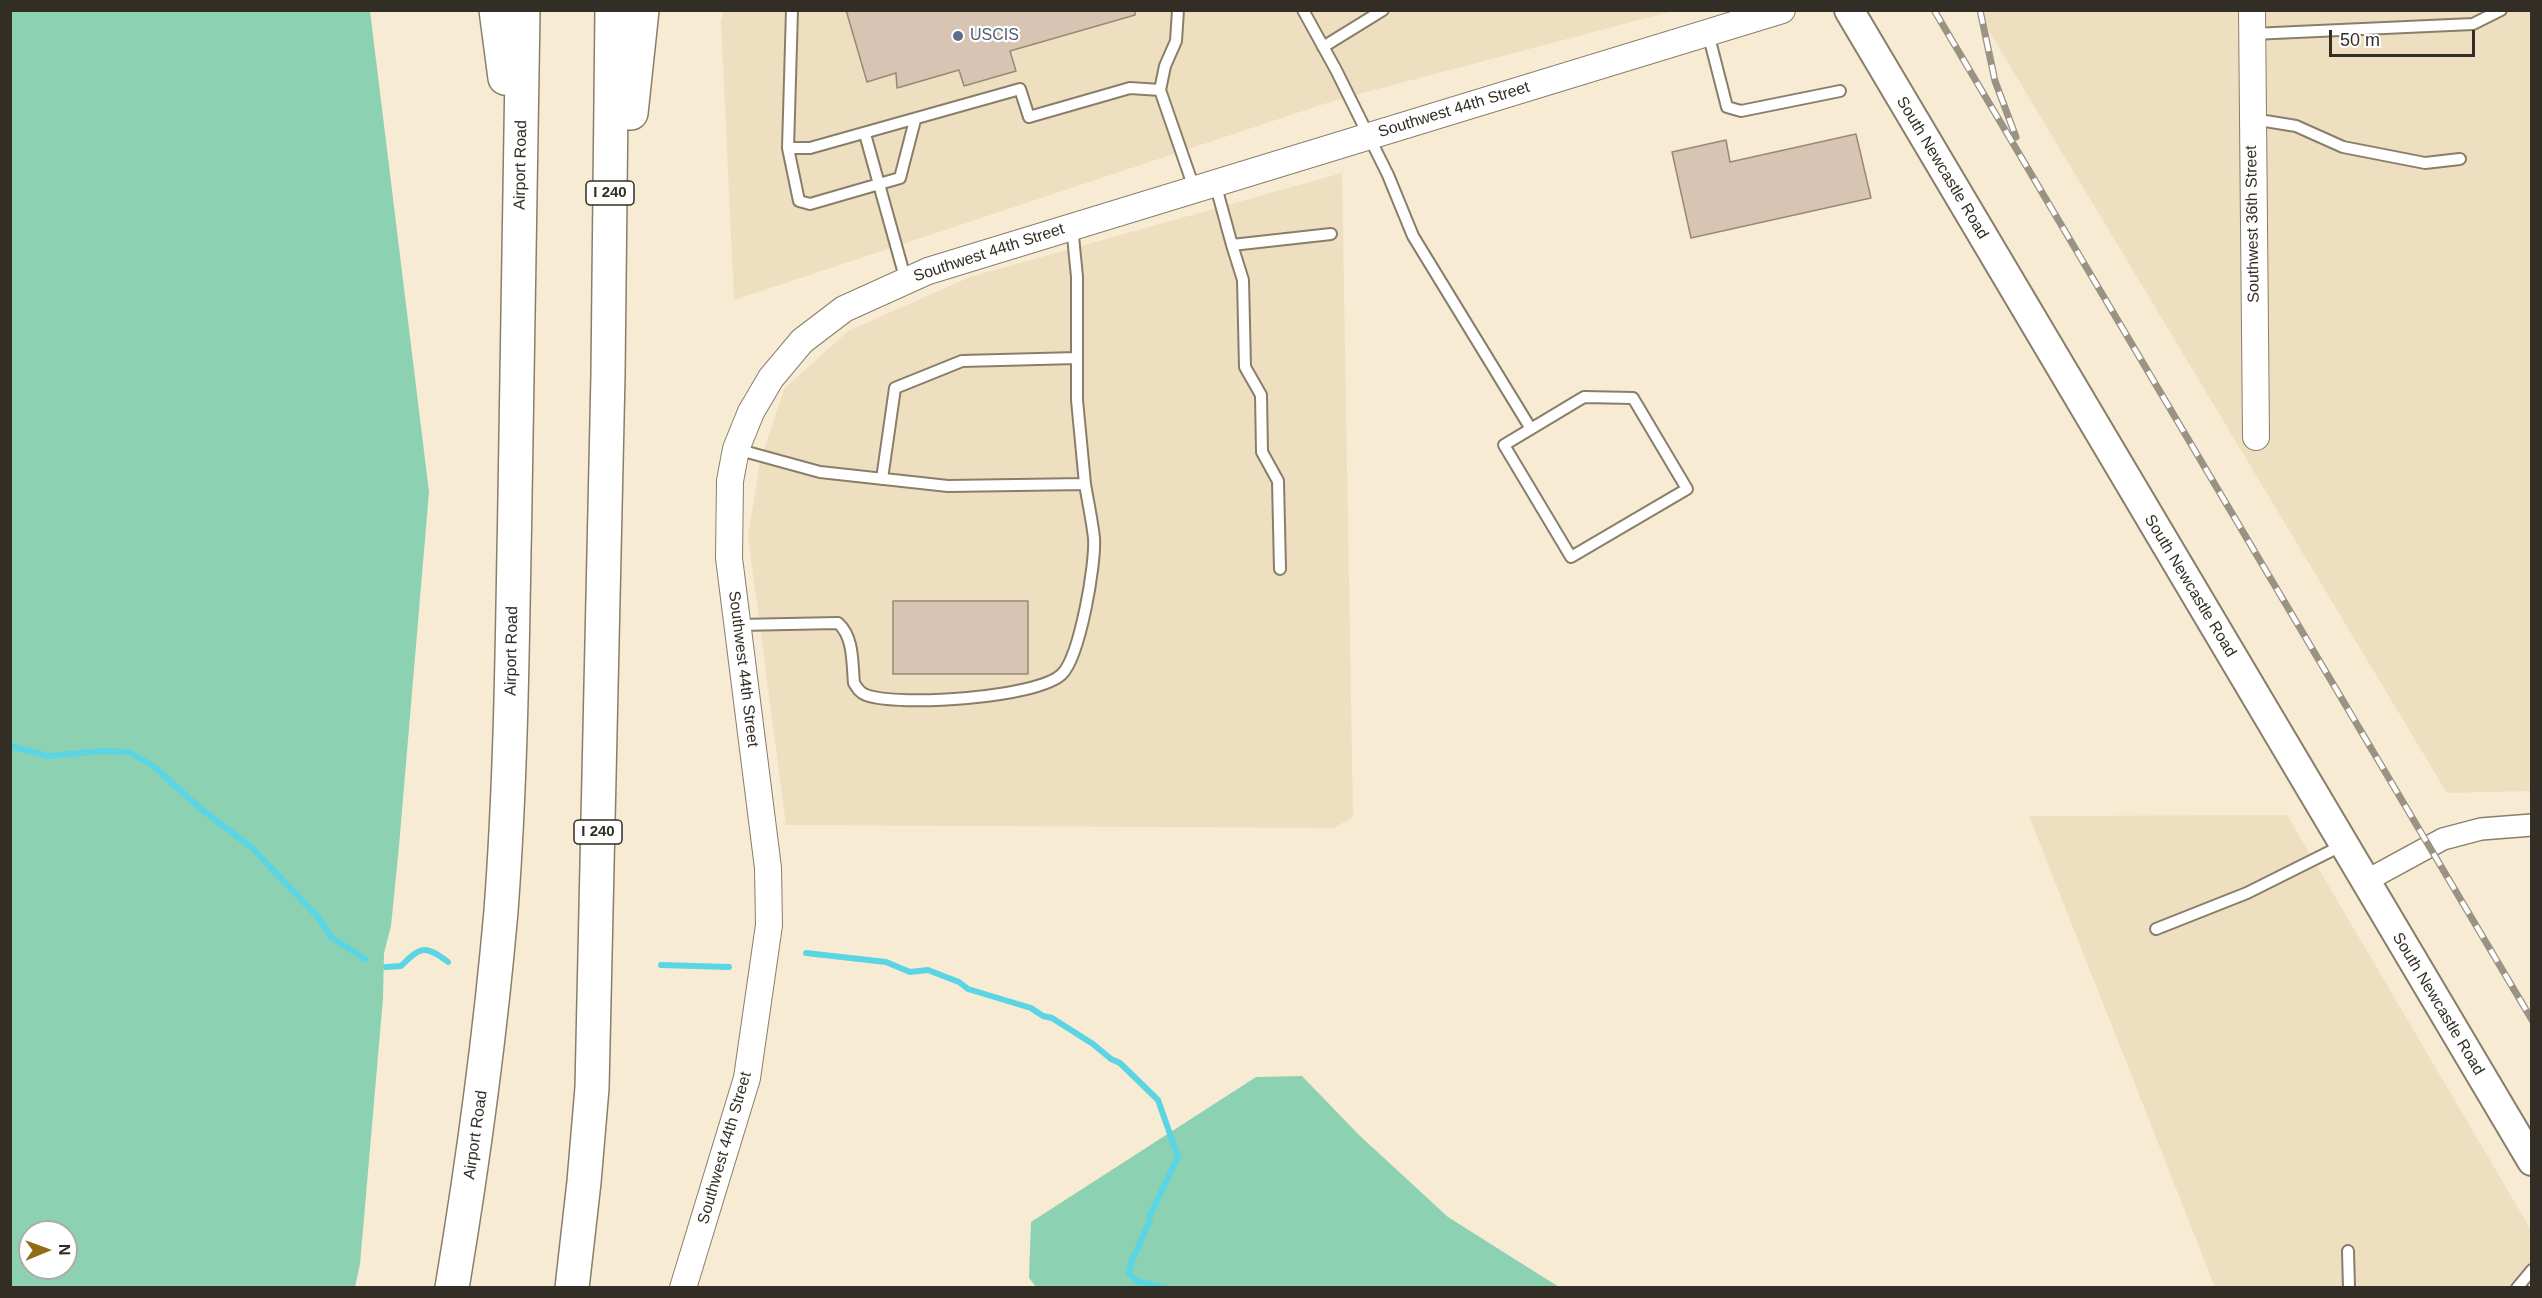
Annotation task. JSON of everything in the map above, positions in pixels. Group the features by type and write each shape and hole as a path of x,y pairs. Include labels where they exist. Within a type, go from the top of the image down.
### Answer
{"highway":[{"path":"496,10 520,190"},
{"name":"Airport Road","path":"452,1287 488,1043 501,909 511,699 523,10"},
{"name":"I 240","path":"572,1287 592,1088 608,375 612,10"},
{"path":"608,375 637,40 642,10"}],"main road":[{"name":"South Newcastle Road","path":"1849,10 2364,882 2532,1161"}],"street":[{"name":"Southwest 44th Street","path":"683,1287 747,1078 769,925 768,868 729,558 730,481 736,449 751,412 771,378 802,341 844,309 928,271 1782,10"},
{"name":"Southwest 36th Street","path":"2252,22 2256,437"},
{"path":"2364,882 2443,839 2481,829 2532,825"}],"lane":[{"path":"792,10 788,148 799,201 810,204 900,178 915,120"},
{"path":"1178,10 1176,41 1165,66 1160,90 1232,245 1243,280 1245,367 1261,395 1262,452 1278,481 1280,569"},
{"path":"1303,10 1369,136 1413,236 1532,429"},
{"path":"1323,47 1383,10"},
{"path":"2252,22 2473,24 2501,10"},
{"path":"1708,33 1727,107 1741,111 1840,91"},
{"path":"788,148 810,148 1020,89 1029,117 1130,88 1160,90"},
{"path":"2252,119 2296,126 2343,147 2425,163 2460,159"},
{"path":"865,134 906,281"},
{"path":"738,626 838,623 849,637 854,683 857,689 866,695 898,701 1002,694 1040,687 1063,673 1077,644 1094,540 1085,484 1077,400 1077,277 1072,226"},
{"path":"1232,245 1331,234"},
{"path":"882,479 895,388 962,361 1077,358"},
{"path":"1584,398 1633,398 1687,489 1570,557 1504,445 1532,429 1584,398"},
{"path":"736,449 820,472 948,486 1085,484"},
{"path":"2156,929 2247,893 2343,845"},
{"path":"2348,1251 2349,1287"},
{"path":"2517,1287 2532,1270"}],"shaded area":[{"path":"724,10 1673,11 1336,100 734,300 721,22"},
{"path":"1977,11 2531,11 2531,791 2447,793"},
{"path":"1342,173 1353,817 1334,828 786,825 748,536 760,462 784,389 848,331 970,277"},
{"path":"2287,815 2531,1230 2531,1287 2215,1287 2029,816"}],"green space":[{"path":"10,11 370,11 429,492 399,846 391,926 384,953 383,998 360,1264 355,1287 11,1287"},
{"path":"1302,1076 1359,1135 1448,1217 1559,1287 1037,1288 1029,1278 1031,1222 1256,1077"}],"building":[{"name":"USCIS","path":"846,10 1135,10 1135,15 1010,51 1016,71 964,86 959,70 897,88 896,73 867,82"},
{"path":"1856,134 1871,198 1691,238 1672,152 1726,140 1730,162"},
{"path":"893,601 1028,601 1028,674 893,674"}],"waterway":[{"path":"10,746 48,756 103,751 129,752 153,766 201,809 251,847 317,916 331,937 365,959"},
{"path":"386,967 401,966 413,955 423,950 434,952 448,962"},
{"path":"806,953 886,962 910,972 928,970 959,982 968,989 1031,1008 1043,1016 1052,1018 1120,1063 1158,1100 1178,1157 1150,1215 1129,1273 1137,1281 1165,1288"},
{"path":"661,965 729,967"}],"railway":[{"path":"1934,10 2532,1020"},
{"path":"1980,10 1995,81 2016,137"}],"place":[{"name":"USCIS","path":"958,36"}]}
